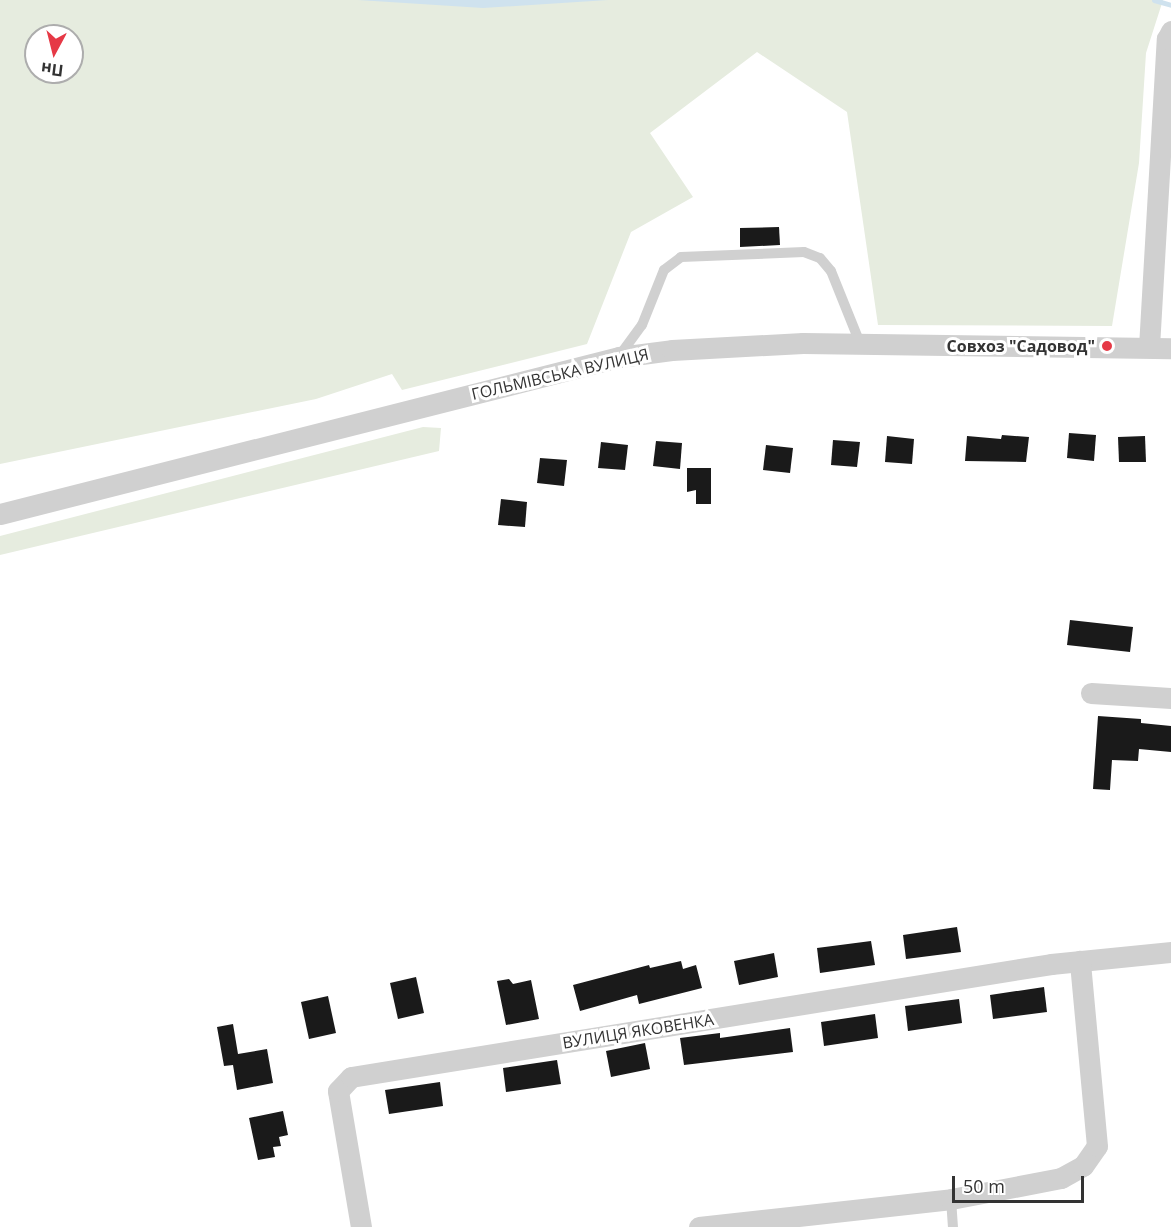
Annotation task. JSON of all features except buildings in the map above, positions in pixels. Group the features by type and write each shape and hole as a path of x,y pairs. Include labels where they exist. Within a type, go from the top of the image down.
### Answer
{"street":[{"path":"1149,347 1167,39 1171,31"},
{"name":"ГОЛЬМІВСЬКА ВУЛИЦЯ","path":"0,514 619,357 732,346 860,344 1171,348"},
{"path":"1091,693 1171,698"},
{"name":"ВУЛИЦЯ ЯКОВЕНКА","path":"361,1227 338,1091 351,1077 1080,961 1171,951"},
{"path":"699,1227 951,1199 1061,1178 1083,1166 1097,1146 1080,961"}],"lane":[{"path":"619,357 642,325 664,270 681,257 804,252 820,258 831,271 860,344"},
{"path":"951,1199 954,1227"}],"shaded area":[{"path":"0,0 1163,0 1146,53 1139,163 1112,326 878,325 847,112 757,52 650,133 693,197 631,232 587,344 402,390 392,374 316,399 0,464"},
{"path":"423,427 441,428 439,451 0,555 0,536"}],"water":[{"path":"358,0 608,0 483,8"}],"waterway":[{"path":"1154,0 1171,5"}],"place":[{"name":"Совхоз \"Садовод\"","path":"1107,346"}]}
